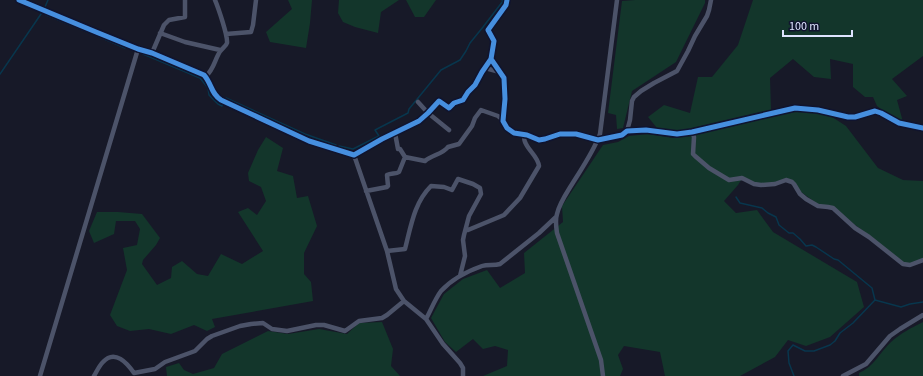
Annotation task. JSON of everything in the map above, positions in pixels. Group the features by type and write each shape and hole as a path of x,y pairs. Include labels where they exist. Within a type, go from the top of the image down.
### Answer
{"street":[{"path":"19,0 206,76 214,94 221,100 309,141 354,154 419,121 439,101 449,108 454,103 463,100 468,92 476,85 491,59 494,41 488,30 506,5 507,0"},
{"path":"152,53 160,33 167,21 186,17 185,0"},
{"path":"206,76 213,68 220,50 226,46 227,43 220,10 215,0"},
{"path":"226,34 251,32 256,0"},
{"path":"603,376 601,360 557,232 556,217 563,199 598,140 600,134 617,0"},
{"path":"396,133 398,149 400,149 405,157 425,161 448,147 459,144 481,110 498,116 503,120 509,130 514,133 527,135 539,140 560,134 576,134 598,140 622,135 627,131 629,125 634,97 657,80 677,71 707,16 711,0"},
{"path":"160,33 185,42 220,50"},
{"path":"40,376 138,49"},
{"path":"491,59 504,78 505,113 503,120"},
{"path":"485,68 501,72"},
{"path":"418,102 428,113 449,130"},
{"path":"627,131 646,130 677,134 692,132 796,108 818,110 848,117 855,117 875,111 899,123 923,128"},
{"path":"692,132 694,137 693,154 709,168 727,179 731,180 742,178 754,184 761,185 775,184 786,180 792,182 806,200 818,206 833,208 855,228 869,236 903,264 910,265 923,260"},
{"path":"466,230 504,216 520,198 539,166 536,158 526,144 524,135"},
{"path":"354,154 387,251 396,289 404,301 426,319 443,344 460,363 463,368 463,376"},
{"path":"366,191 387,187 387,175 399,172 405,157"},
{"path":"387,251 405,249 411,224 419,201 431,186 444,187 452,190 458,179 473,184 480,188 481,194 469,216 463,238 465,256 460,276"},
{"path":"426,319 437,297 460,276 481,266 500,264 539,233 556,217"},
{"path":"94,376 102,363 108,358 116,357 124,360 134,373 147,371 196,351 207,339 212,336 240,326 251,324 264,323 272,329 287,331 316,325 324,325 345,331 358,321 382,318 404,301"},
{"path":"843,376 866,364 890,336 923,316"}],"green space":[{"path":"288,0 312,0 306,48 270,42 266,32 292,9"},
{"path":"339,0 399,0 381,12 378,33 343,22 338,13"},
{"path":"406,0 436,0 424,17 415,17"},
{"path":"705,0 705,3 676,62 632,91 623,128 617,129 616,115 608,113 622,1"},
{"path":"753,0 923,0 923,56 892,79 907,96 897,100 903,122 890,116 877,106 873,97 865,97 853,87 853,64 830,59 831,79 814,77 793,59 770,78 771,110 680,131 657,128 648,117 664,105 690,113 698,77 712,77 738,45"},
{"path":"790,111 804,111 829,115 846,126 878,168 903,180 923,181 923,259 911,264 904,263 835,208 829,205 819,205 801,192 786,178 775,183 755,183 743,177 724,201 736,213 757,210 773,232 857,282 864,307 830,337 806,346 788,340 775,357 740,376 665,376 660,352 624,346 618,355 623,369 620,376 483,376 507,366 508,350 495,346 483,349 473,339 456,352 445,342 431,318 444,294 463,279 487,270 500,288 525,273 524,253 563,222 562,206 603,145 618,142 629,136 648,134 673,138"},
{"path":"266,137 283,148 277,171 293,176 297,198 308,196 317,226 304,253 304,274 311,282 313,301 212,319 215,327 207,331 194,325 171,334 149,329 130,331 117,326 110,315 127,270 123,248 137,245 140,229 135,221 116,221 114,234 94,243 89,231 97,212 142,214 160,238 143,260 142,264 157,285 171,278 172,267 182,261 197,274 208,276 221,254 242,264 263,251 238,212 248,208 257,215 266,201 261,187 249,181 248,173 258,150"},
{"path":"382,322 393,349 391,366 400,376 167,376 166,367 179,363 184,370 193,374 214,368 222,354 268,331 288,334 319,329 347,334 359,323"},
{"path":"923,322 923,376 859,376 859,373 869,367 895,339"}],"waterway":[{"path":"45,7 48,0"},
{"path":"339,146 353,149 379,136 375,130 408,113 409,109 441,70 460,60 470,43 503,1 502,0"},
{"path":"0,74 41,14"},
{"path":"46,15 93,34"},
{"path":"95,35 125,48"},
{"path":"143,54 200,78 208,88 209,95 218,104 222,106 223,104"},
{"path":"226,98 305,134 336,145"},
{"path":"736,197 740,203 762,208 776,217 779,225 789,233 793,233 806,246 812,245 838,260 872,288 875,300 901,307 923,302"},
{"path":"794,376 789,363 788,351 793,345 805,351 814,351 830,345 835,341 840,333 853,323 875,300"}],"cycle path":[{"path":"19,0 204,75 215,95 221,100 309,141 354,155 419,121 439,101 449,108 454,103 463,100 475,85 491,59 494,41 488,30 506,5 507,0"},
{"path":"491,59 504,78 505,99 503,121 507,128 514,133 527,135 539,140 560,134 576,134 598,140 622,135 627,131 646,130 677,134 692,132 795,108 818,110 848,117 855,117 875,111 899,123 923,128"}]}
